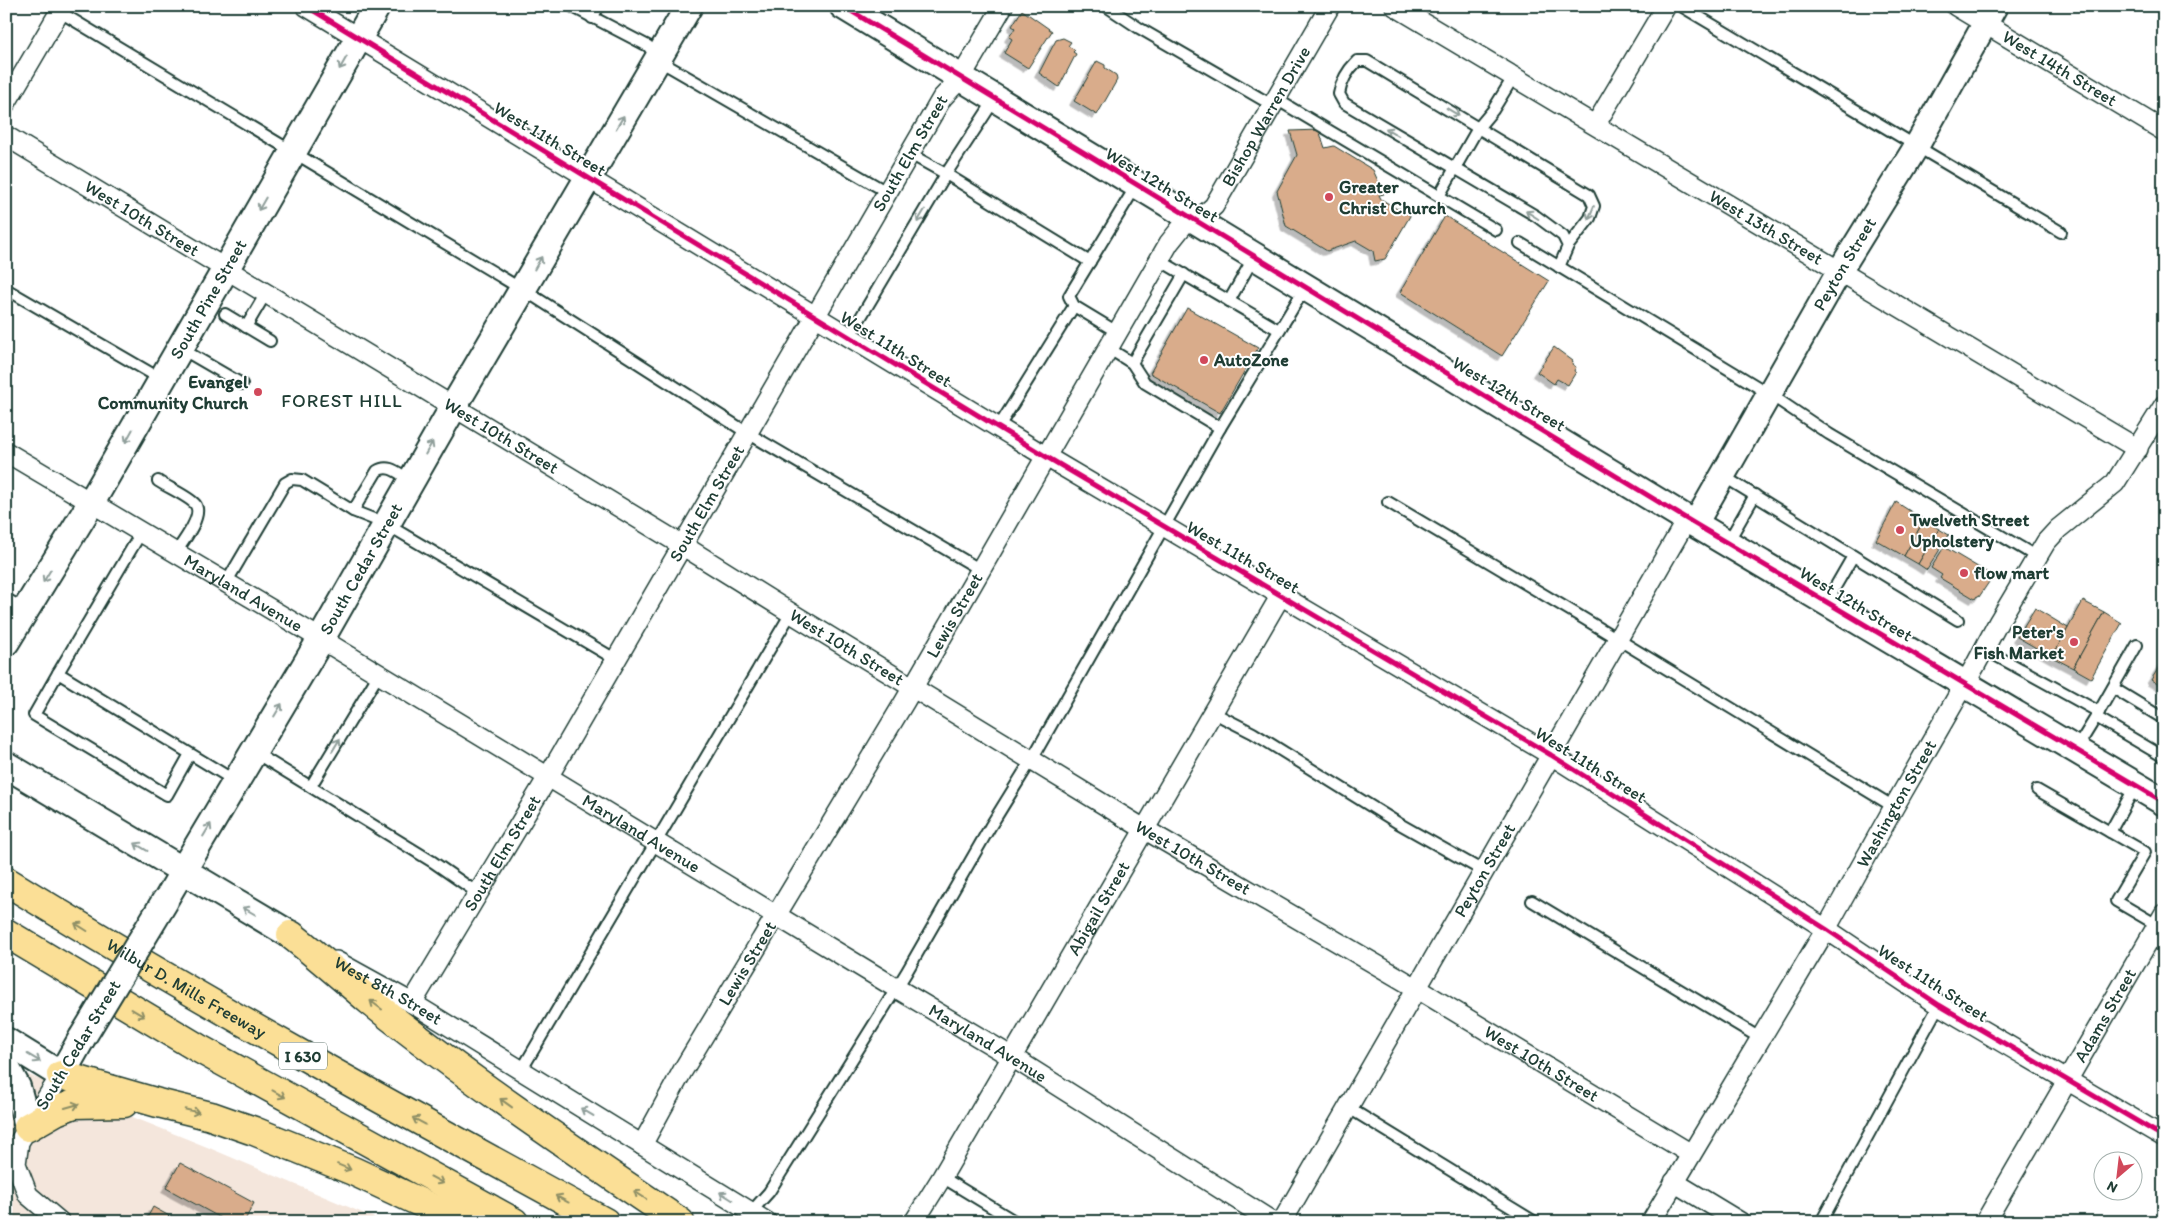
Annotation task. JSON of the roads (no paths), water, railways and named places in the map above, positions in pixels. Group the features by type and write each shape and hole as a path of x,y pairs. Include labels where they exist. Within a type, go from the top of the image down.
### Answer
{"highway":[{"name":"Wilbur D. Mills Freeway","path":"6,881 95,936 363,1091 605,1222"},
{"name":"I 630","path":"6,933 214,1057 514,1222"},
{"path":"291,935 370,1000 506,1103 680,1222"},
{"path":"61,1075 158,1104 211,1116 254,1131 353,1171 462,1222"},
{"path":"28,1127 56,1111 74,1104 93,1102 158,1104"}],"main road":[{"name":"South Pine Street","path":"6,642 16,604 91,503 179,347 377,6"},
{"name":"South Cedar Street","path":"182,872 321,639 411,480 688,6"},
{"name":"West 12th Street","path":"843,6 1136,186 1194,219 1691,521 2164,802"},
{"name":"West 8th Street","path":"6,765 182,872 291,935"},
{"name":"South Cedar Street","path":"61,1075 165,901"},
{"path":"6,1041 61,1075"},
{"path":"6,1068 17,1087 28,1127"}],"street":[{"name":"West 11th Street","path":"306,6 998,428 1551,755 1826,929 1939,1005 2164,1137"},
{"name":"South Elm Street","path":"412,1003 548,777 746,432 942,98 960,79 1003,6"},
{"name":"Bishop Warren Drive","path":"1194,219 1205,214 1214,206 1330,6"},
{"name":"West 13th Street","path":"1395,6 1596,124 1839,272 2138,449"},
{"path":"1596,124 1666,6"},
{"name":"West 14th Street","path":"1956,6 1990,15 2164,131"},
{"path":"6,103 57,8"},
{"name":"Peyton Street","path":"1282,1222 1418,989 1617,639 1691,521 1723,476 1839,272 1916,146 1990,15"},
{"name":"West 10th Street","path":"6,136 454,406 1144,829 1418,989 1691,1154"},
{"name":"Lewis Street","path":"642,1145 682,1070 981,570 1169,243 1185,223 1194,219"},
{"name":"Washington Street","path":"1651,1222 1826,929 1894,806 2046,542 2058,528 2116,484 2164,405"},
{"name":"Maryland Avenue","path":"6,452 321,639 1012,1057 1273,1222"},
{"name":"Abigail Street","path":"914,1222 1281,595"},
{"name":"South Cedar Street","path":"165,901 182,872"},
{"name":"Adams Street","path":"1985,1222 2066,1080 2158,931"},
{"name":"West 8th Street","path":"291,935 412,1003 759,1217"},
{"name":"South Cedar Street","path":"60,1222 28,1196 16,1164 19,1142 61,1075"},
{"path":"1674,1182 1740,1222"}],"lane":[{"path":"570,6 648,46 658,59 887,192"},
{"path":"592,18 599,6"},
{"path":"1106,6 1139,28 1274,102 1496,230"},
{"path":"1682,6 2061,232"},
{"path":"57,8 292,152 523,290 746,432 981,570"},
{"path":"1559,267 1568,246 1590,218 1594,206 1589,195 1367,61 1357,61 1348,72 1338,94 1344,103 1536,216 1563,236 1568,246"},
{"path":"1439,196 1478,128 1493,110 1514,76"},
{"path":"849,337 946,174 995,99"},
{"path":"910,154 1090,262"},
{"path":"1136,186 1069,296 1074,306 1112,340 1132,363 1145,383 1220,428"},
{"path":"1520,243 1770,395 1829,434 2037,557"},
{"path":"1229,300 1254,257"},
{"path":"1159,260 1279,330"},
{"path":"1132,363 1184,274"},
{"path":"759,1217 769,1192 896,988 1032,759 1162,526 1305,288"},
{"path":"6,289 161,379"},
{"path":"246,327 266,293"},
{"path":"998,428 1074,306"},
{"path":"225,314 270,341"},
{"path":"179,347 242,384"},
{"path":"353,511 377,470 389,467 411,480"},
{"path":"1723,476 1958,620"},
{"path":"226,583 286,483 292,479 302,480 353,511 386,524 615,660"},
{"path":"158,481 194,503 198,510 196,520 176,552"},
{"path":"1728,543 1755,495"},
{"path":"1388,502 1894,806"},
{"path":"142,532 34,716 167,795 190,754"},
{"path":"1826,602 1853,556"},
{"path":"521,1071 655,841 791,614"},
{"path":"2076,750 2137,645"},
{"path":"1984,649 2097,715 2164,757"},
{"path":"58,673 236,782"},
{"path":"311,786 379,674"},
{"path":"2112,688 2164,719"},
{"path":"1212,712 1252,733 1398,823 1485,872"},
{"path":"253,752 433,862 478,894"},
{"path":"2110,832 2136,786"},
{"path":"2037,790 2145,852 2116,901 2158,931"},
{"path":"1532,901 1760,1038"},
{"path":"1821,1222 1939,1005"},
{"path":"1349,1108 1535,1222"},
{"path":"942,1177 1016,1222"}],"place":[{"name":"Greater Christ Church","path":"1329,197"},
{"name":"AutoZone","path":"1204,360"},
{"name":"Evangel Community Church","path":"258,392"},
{"name":"Twelveth Street Upholstery","path":"1900,530"},
{"name":"flow mart","path":"1964,573"},
{"name":"Peter's Fish Market","path":"2074,642"}],"district":[{"name":"FOREST HILL","path":"342,400"}]}
